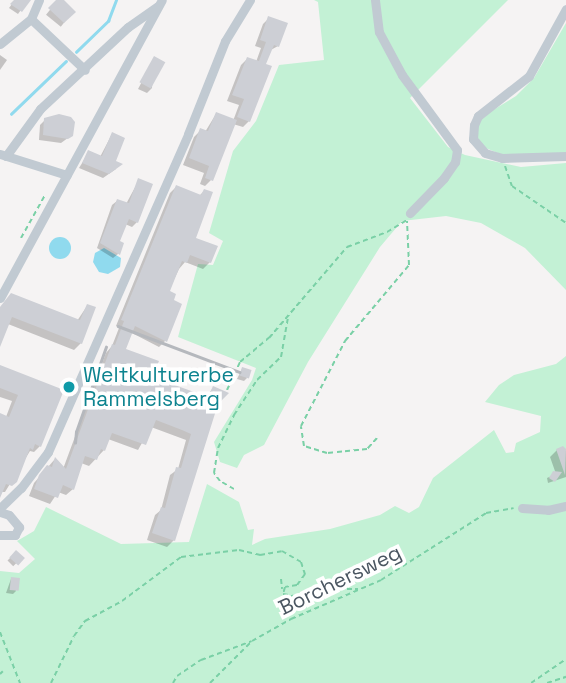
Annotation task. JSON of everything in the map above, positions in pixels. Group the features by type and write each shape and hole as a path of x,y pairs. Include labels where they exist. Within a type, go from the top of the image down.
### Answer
{"street":[{"path":"0,44 31,19 39,0"},
{"path":"0,535 15,535 19,527 14,519 0,510 21,488 48,452 188,134 225,41 250,0"},
{"path":"375,0 379,32 401,75 457,150"},
{"path":"67,175 3,155 40,109 85,70 128,27 161,3"},
{"path":"0,298 161,3"},
{"path":"566,9 529,76 478,116 473,139 485,153 502,158 566,156"},
{"path":"31,19 85,70"},
{"path":"409,217 444,178 455,162 457,150 473,139"},
{"path":"522,508 548,510 566,506"}],"path":[{"path":"502,158 512,186 566,223"},
{"path":"227,390 240,362 288,317 346,247 387,232 409,217"},
{"path":"377,438 367,449 327,453 304,446 302,426 345,341 409,265 409,217"},
{"path":"234,489 220,481 214,473 218,448 234,415 257,380 281,357 288,317"},
{"name":"Borchersweg","path":"173,683 177,676 201,660 252,641 291,619 399,570 462,526 486,513 522,508"},
{"path":"51,683 74,636 85,621 122,601 181,557 239,550 260,555 282,551 295,555 305,574 297,585 283,590"},
{"path":"281,579 284,594 294,596 330,589 358,589"},
{"path":"0,632 20,683"},
{"path":"210,683 252,641"},
{"path":"531,683 566,659"},
{"path":"547,683 566,677"}],"green space":[{"path":"314,0 508,0 410,98 448,147 465,155 521,167 566,163 566,290 525,248 481,223 446,216 402,221 380,247 308,362 264,445 244,455 237,468 220,462 214,442 252,380 256,368 178,337 198,264 213,265 223,241 209,233 233,151 256,121 279,65 324,60 318,2"},
{"path":"566,23 566,153 503,155 483,147 477,136 479,122 516,96 534,78"},
{"path":"566,356 566,683 0,683 0,571 19,573 35,559 17,541 34,531 46,507 121,544 189,542 207,484 239,502 248,530 254,529 252,545 265,539 330,529 380,515 395,506 409,513 419,507 433,478 494,430 506,453 514,452 516,443 540,432 541,416 485,402 499,385 514,375 556,364"}],"water":[{"path":"60,237 68,240 71,248 68,256 60,259 52,256 49,248 52,240"},
{"path":"104,248 121,258 120,267 108,274 99,272 93,262 95,253"}],"building":[{"path":"14,0 31,0 22,12 10,4"},
{"path":"56,0 64,0 76,12 64,23 48,8"},
{"path":"268,16 288,23 279,47 274,45 266,64 272,66 250,122 237,117 244,99 232,95 247,57 259,61 266,42 260,40"},
{"path":"154,56 165,62 151,89 139,82"},
{"path":"216,112 237,120 213,181 205,178 209,166 189,158 200,128 208,131"},
{"path":"59,114 71,117 75,122 73,136 68,139 43,135 44,118"},
{"path":"112,132 125,138 116,161 123,164 109,174 82,163 88,150 102,156"},
{"path":"138,178 153,184 138,223 129,219 120,241 124,243 120,255 100,243 117,199 129,203"},
{"path":"176,185 201,195 204,189 213,192 196,238 218,246 211,263 190,255 187,263 182,261 170,291 176,294 174,300 182,304 167,342 135,326 126,349 159,361 155,371 171,377 169,383 208,397 213,386 229,393 218,404 175,541 152,533 161,507 165,508 176,467 181,468 191,434 156,420 146,445 112,433 105,451 101,449 97,460 85,456 74,490 63,485 58,498 34,489 39,475 47,465 52,467 55,457 66,469 112,344 115,345 124,321 121,320"},
{"path":"11,293 80,320 87,304 96,307 82,344 12,317 0,347 0,307"},
{"path":"0,365 64,390 41,447 35,444 33,450 30,448 17,482 12,486 6,484 0,498 0,413 9,417 18,395 0,388"},
{"path":"242,367 252,370 249,379 239,376"},
{"path":"563,446 566,449 565,475 556,449"},
{"path":"553,471 562,472 555,482 549,478"},
{"path":"16,550 25,558 18,565 9,557"},
{"path":"11,577 20,578 19,591 10,590"}],"waterway":[{"path":"76,52 108,21 116,0"},
{"path":"11,114 66,61"}],"railway":[{"path":"118,326 240,372"},
{"path":"75,443 76,432 106,347"}],"place":[{"name":"Weltkulturerbe Rammelsberg","path":"69,387"}]}
